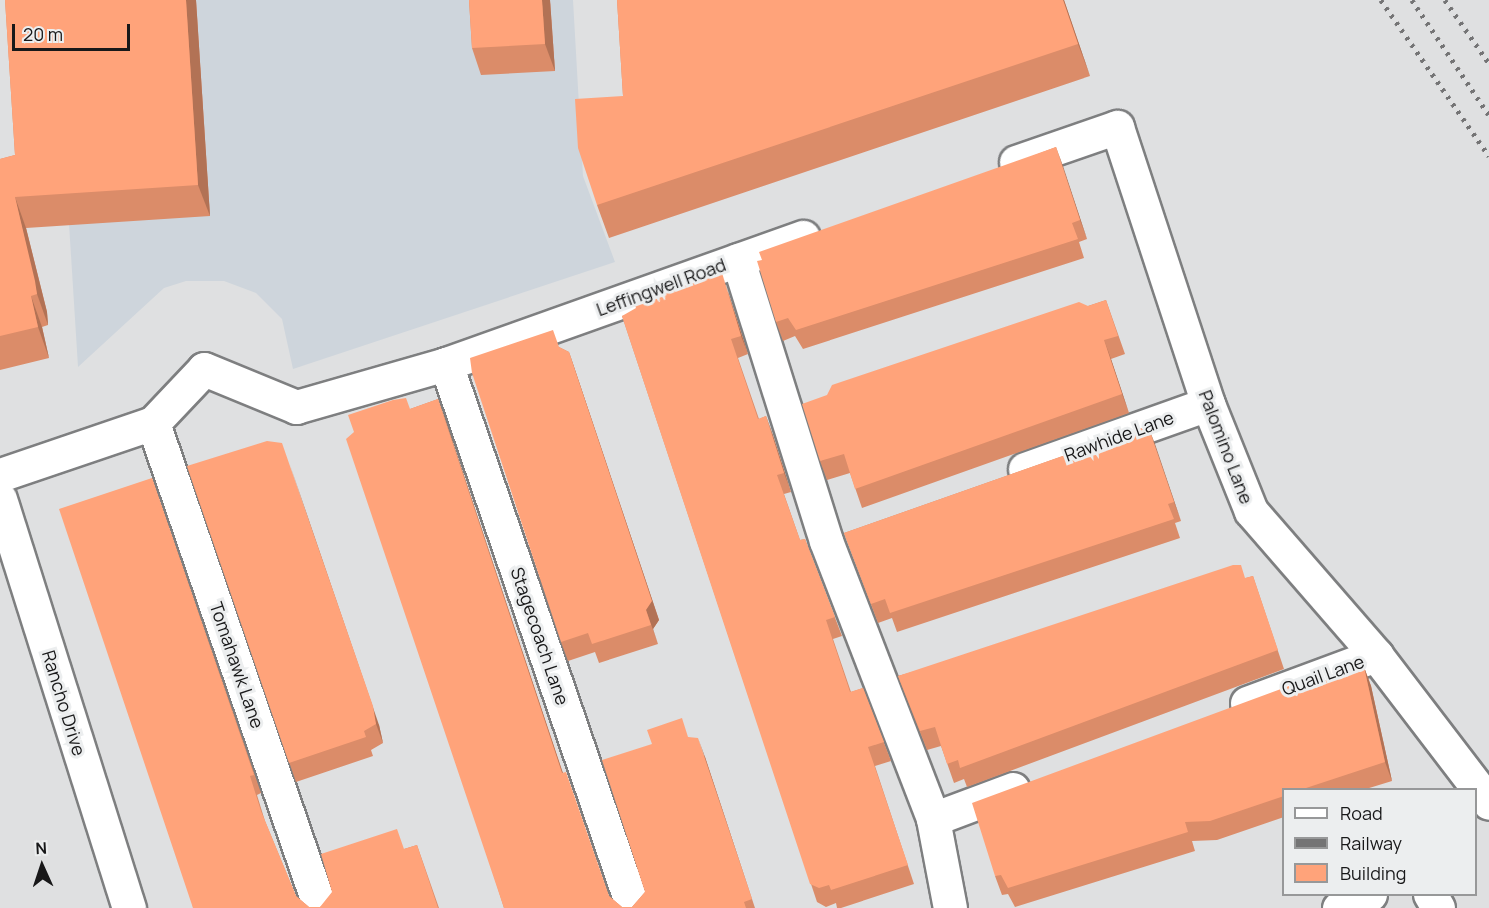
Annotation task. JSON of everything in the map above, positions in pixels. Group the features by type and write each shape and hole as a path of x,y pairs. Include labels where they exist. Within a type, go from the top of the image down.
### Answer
{"street":[{"name":"Palomino Lane","path":"983,174 1117,127 1208,404 1251,511 1376,655 1477,788"},
{"name":"Leffingwell Road","path":"153,423 204,369 296,407 446,364 838,225"},
{"path":"738,260 826,541 933,819 950,908"},
{"name":"Stagecoach Lane","path":"446,364 633,908"},
{"name":"Rawhide Lane","path":"994,480 1208,404"},
{"path":"0,475 153,423"},
{"name":"Tomahawk Lane","path":"153,423 320,908"},
{"name":"Rancho Drive","path":"0,499 129,908"},
{"path":"826,541 860,529"},
{"name":"Quail Lane","path":"1221,712 1376,655"},
{"path":"933,819 1044,778"},
{"name":"Palomino Lane","path":"1477,788 1489,804"},
{"path":"1477,817 1489,804"},
{"path":"1339,908 1366,896"}],"shaded area":[{"path":"55,0 573,0 583,176 615,262 293,369 282,319 256,293 224,281 186,281 164,288 78,367"}],"building":[{"path":"5,0 186,0 198,185 15,197 35,281 37,294 31,296 38,327 0,336 0,159 15,155"},
{"path":"469,0 542,0 545,44 472,48"},
{"path":"617,0 1063,0 1078,44 597,205 578,148 575,99 623,96"},
{"path":"1056,147 1080,220 1072,223 1078,239 796,330 788,318 776,322 757,261 762,260 759,252"},
{"path":"722,273 741,336 731,339 758,419 766,416 784,473 777,475 800,540 805,539 835,617 826,620 850,692 863,688 884,742 868,747 908,865 831,890 829,885 819,888 810,884 622,316 636,308 634,303"},
{"path":"1106,300 1118,336 1104,340 1122,394 855,489 844,454 820,461 802,404 827,395 832,385 1079,302 1088,306"},
{"path":"553,330 559,347 569,352 652,601 646,610 651,625 592,644 588,633 561,642 472,373 470,358"},
{"path":"406,398 410,409 438,399 562,773 566,772 609,896 622,907 632,907 645,892 602,760 652,744 647,730 682,718 688,737 698,738 752,899 744,902 746,908 504,908 346,439 354,432 348,415"},
{"path":"1148,426 1174,502 1168,504 1174,519 890,613 885,599 871,604 844,533"},
{"path":"267,441 282,443 373,706 376,724 364,731 366,737 289,763 187,466"},
{"path":"152,478 254,775 250,776 261,811 296,896 309,907 320,907 332,892 321,854 397,829 404,849 417,845 438,908 193,908 59,509"},
{"path":"1233,565 1241,565 1245,578 1253,576 1278,650 960,768 958,760 947,764 935,727 920,731 898,676"},
{"path":"1364,667 1385,762 1306,788 1282,788 1282,797 1210,821 1185,822 1188,832 1008,888 1001,875 995,876 972,803 1289,686 1291,692"}],"railway":[{"path":"1381,0 1489,156"},
{"path":"1412,0 1489,115"},
{"path":"1445,0 1489,63"}]}
